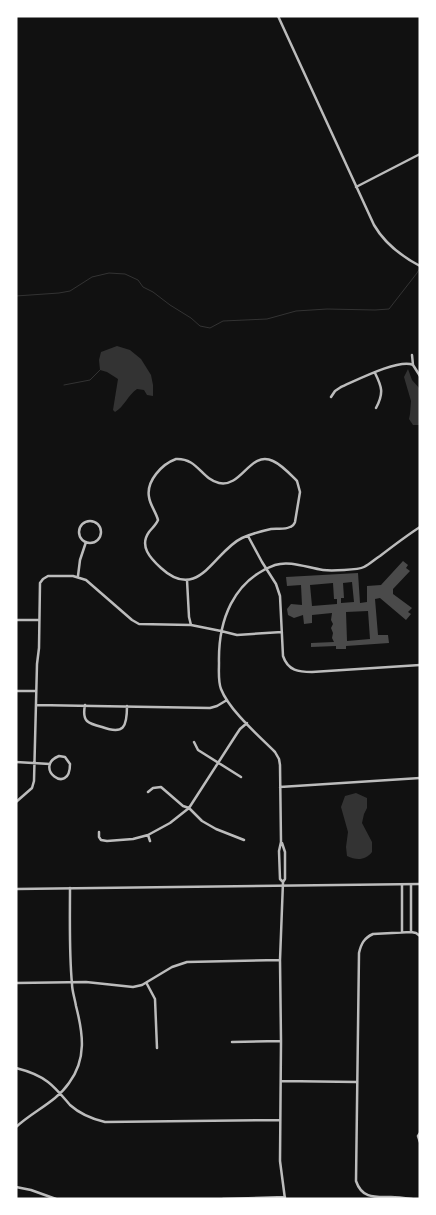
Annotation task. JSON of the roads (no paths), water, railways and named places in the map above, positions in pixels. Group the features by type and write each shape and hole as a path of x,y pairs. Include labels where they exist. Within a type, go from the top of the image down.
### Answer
{"street":[{"path":"278,16 368,213 379,233 400,254 420,266"},
{"path":"356,187 420,154"},
{"path":"412,355 413,364 420,376"},
{"path":"331,397 340,387 374,373 408,362 413,364"},
{"path":"374,373 381,391 380,400 376,408"},
{"path":"181,459 189,460 210,480 224,484 236,479 254,462 261,459 275,461 297,481 299,487 295,522 293,526 288,528 272,528 248,536 230,547 202,574 187,579 171,575 161,568 148,554 145,545 146,537 158,520 148,491 154,476 168,463 181,459"},
{"path":"89,521 100,526 100,538 95,542 86,542 81,538 81,526 89,521"},
{"path":"223,1199 285,1198 280,1161 280,960 286,852 282,842 280,765 278,759 275,752 233,709 221,689 219,651 224,620 233,598 246,582 255,574 267,568 288,563 327,571 364,568 420,527"},
{"path":"248,536 276,584 280,596 283,656 285,662 291,668 295,671 307,672 420,666"},
{"path":"78,576 80,560 86,542"},
{"path":"16,802 32,788 34,781 41,581 48,576 78,576 86,580 134,622 191,625 237,635 282,632"},
{"path":"187,579 191,625"},
{"path":"16,620 39,620"},
{"path":"16,691 36,691"},
{"path":"36,705 210,708 227,700"},
{"path":"85,705 85,716 88,722 115,731 120,730 125,723 127,706"},
{"path":"99,832 101,840 133,839 148,835 170,823 188,808 240,729 247,723"},
{"path":"194,742 198,750 242,777"},
{"path":"56,757 65,757 70,764 69,774 62,779 55,778 51,773 50,764 56,757"},
{"path":"16,762 50,764"},
{"path":"280,787 420,778"},
{"path":"148,792 153,788 160,788 188,808 202,821 216,829 244,840"},
{"path":"148,835 150,841"},
{"path":"282,842 279,851 280,879 283,883"},
{"path":"16,889 283,883 420,884"},
{"path":"410,884 411,932"},
{"path":"402,885 402,932"},
{"path":"16,1127 60,1093 76,1072 80,1059 82,1030 71,982 70,888"},
{"path":"412,1199 371,1196 363,1192 357,1185 355,1175 358,954 360,946 365,939 373,934 411,932 420,936"},
{"path":"16,983 96,982 133,988 147,983 172,967 187,962 280,960"},
{"path":"147,983 155,999 157,1048"},
{"path":"232,1042 281,1041"},
{"path":"16,1068 35,1074 47,1081 70,1105 82,1114 105,1122 280,1120"},
{"path":"281,1081 357,1082"},
{"path":"420,1133 418,1136 420,1142"},
{"path":"16,1187 56,1199"}],"waterway":[{"path":"16,296 70,291 92,277 109,273 125,274 138,280 143,287 153,292 200,326 210,328 223,321 267,319 296,311 389,309 420,268"},
{"path":"64,385 90,380 101,369"}]}
